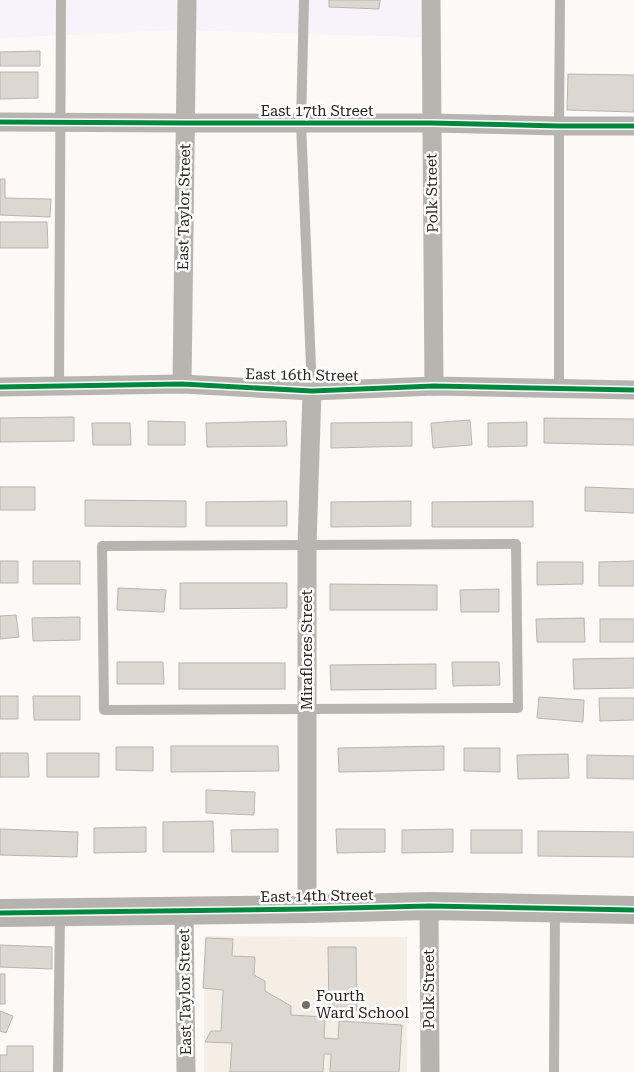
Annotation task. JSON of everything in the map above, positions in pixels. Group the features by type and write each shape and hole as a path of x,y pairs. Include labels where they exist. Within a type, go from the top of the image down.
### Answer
{"street":[{"name":"East Taylor Street","path":"182,384 187,0"},
{"name":"Polk Street","path":"431,0 434,386"},
{"name":"East 17th Street","path":"0,122 431,123 634,126"},
{"name":"East 16th Street","path":"0,387 182,384 312,391 434,386 634,390"},
{"name":"Miraflores Street","path":"307,910 307,545 312,391"},
{"name":"Polk Street","path":"428,906 430,1072"},
{"name":"East 14th Street","path":"0,913 307,910 428,906 634,910"},
{"name":"East Taylor Street","path":"184,911 186,1072"}],"lane":[{"path":"60,386 61,0"},
{"path":"304,0 301,123 312,391"},
{"path":"559,389 560,0"},
{"path":"516,544 518,708 307,709 104,710 102,546 516,544"},
{"path":"554,1072 555,908"},
{"path":"58,1072 60,912"}],"shaded area":[{"path":"0,0 419,0 421,37 174,30 0,38"},
{"name":"Fourth Ward School","path":"204,936 407,937 407,1072 204,1072"}],"building":[{"path":"329,0 380,0 379,9 329,7"},
{"path":"40,51 40,66 0,66 0,52"},
{"path":"0,72 38,72 38,98 0,99"},
{"path":"568,74 634,75 634,112 567,110"},
{"path":"0,179 5,179 5,198 51,199 50,217 0,215"},
{"path":"0,222 47,222 48,248 0,248"},
{"path":"74,417 74,441 0,442 0,418"},
{"path":"544,418 634,419 634,445 544,443"},
{"path":"470,420 472,445 433,448 431,423"},
{"path":"148,421 185,422 185,445 148,445"},
{"path":"286,421 287,446 207,447 206,423"},
{"path":"412,422 412,446 331,448 331,423"},
{"path":"527,422 527,446 488,447 488,423"},
{"path":"92,423 130,423 131,445 93,445"},
{"path":"0,487 35,487 35,510 0,510"},
{"path":"585,487 634,489 634,513 585,511"},
{"path":"85,500 186,501 186,527 85,526"},
{"path":"287,501 287,526 206,526 206,502"},
{"path":"411,501 411,526 331,527 331,502"},
{"path":"533,501 533,527 432,527 432,502"},
{"path":"0,561 18,561 18,583 0,583"},
{"path":"33,561 80,561 80,584 33,584"},
{"path":"634,561 634,586 599,586 599,562"},
{"path":"537,562 583,562 583,584 537,585"},
{"path":"180,583 287,583 287,608 180,609"},
{"path":"330,584 437,585 437,610 330,610"},
{"path":"118,588 166,590 164,612 117,610"},
{"path":"499,589 499,612 461,612 460,590"},
{"path":"16,615 19,637 0,639 0,616"},
{"path":"80,617 80,640 33,641 32,618"},
{"path":"584,618 585,642 537,642 536,619"},
{"path":"600,619 634,619 634,642 600,642"},
{"path":"634,658 634,688 574,689 573,659"},
{"path":"117,662 163,662 164,684 117,684"},
{"path":"452,662 499,662 500,685 453,686"},
{"path":"179,663 285,663 285,689 179,689"},
{"path":"436,664 436,689 331,690 330,665"},
{"path":"0,696 18,696 18,719 0,719"},
{"path":"33,696 80,696 80,720 34,720"},
{"path":"539,697 584,700 583,722 537,718"},
{"path":"599,698 634,698 634,720 600,721"},
{"path":"171,746 278,746 279,771 171,772"},
{"path":"444,746 444,770 339,772 338,748"},
{"path":"116,747 153,747 153,771 116,770"},
{"path":"464,748 500,748 500,772 464,771"},
{"path":"0,753 28,753 29,777 0,777"},
{"path":"47,753 99,753 99,777 47,777"},
{"path":"568,754 569,778 518,779 517,755"},
{"path":"587,755 634,756 634,779 587,778"},
{"path":"206,790 255,792 254,815 206,813"},
{"path":"213,821 214,852 163,852 163,822"},
{"path":"146,827 146,852 94,853 94,828"},
{"path":"0,829 78,832 77,857 0,855"},
{"path":"278,829 278,852 232,852 231,830"},
{"path":"336,829 385,829 385,852 337,853"},
{"path":"453,829 453,852 402,853 402,830"},
{"path":"471,830 522,830 522,853 471,853"},
{"path":"538,831 634,832 634,857 538,856"},
{"path":"206,938 233,939 232,956 255,957 254,975 265,981 265,991 291,1006 291,1015 325,1017 324,1038 338,1039 339,1021 402,1025 399,1072 330,1072 331,1054 324,1054 323,1072 230,1072 232,1043 205,1042 211,1031 221,1031 223,990 203,988"},
{"path":"0,945 52,947 52,969 0,967"},
{"path":"328,947 356,947 357,1010 329,1011"},
{"path":"0,974 5,974 5,1004 0,1004"},
{"path":"0,1011 13,1016 6,1033 0,1031"},
{"path":"7,1046 33,1046 33,1072 0,1072 0,1055 7,1055"}],"cycle path":[{"path":"0,122 431,123 634,126"},
{"path":"0,387 182,384 312,391 434,386 634,390"},
{"path":"0,913 429,906 634,910"}],"place":[{"name":"Fourth Ward School","path":"306,1005"}]}
